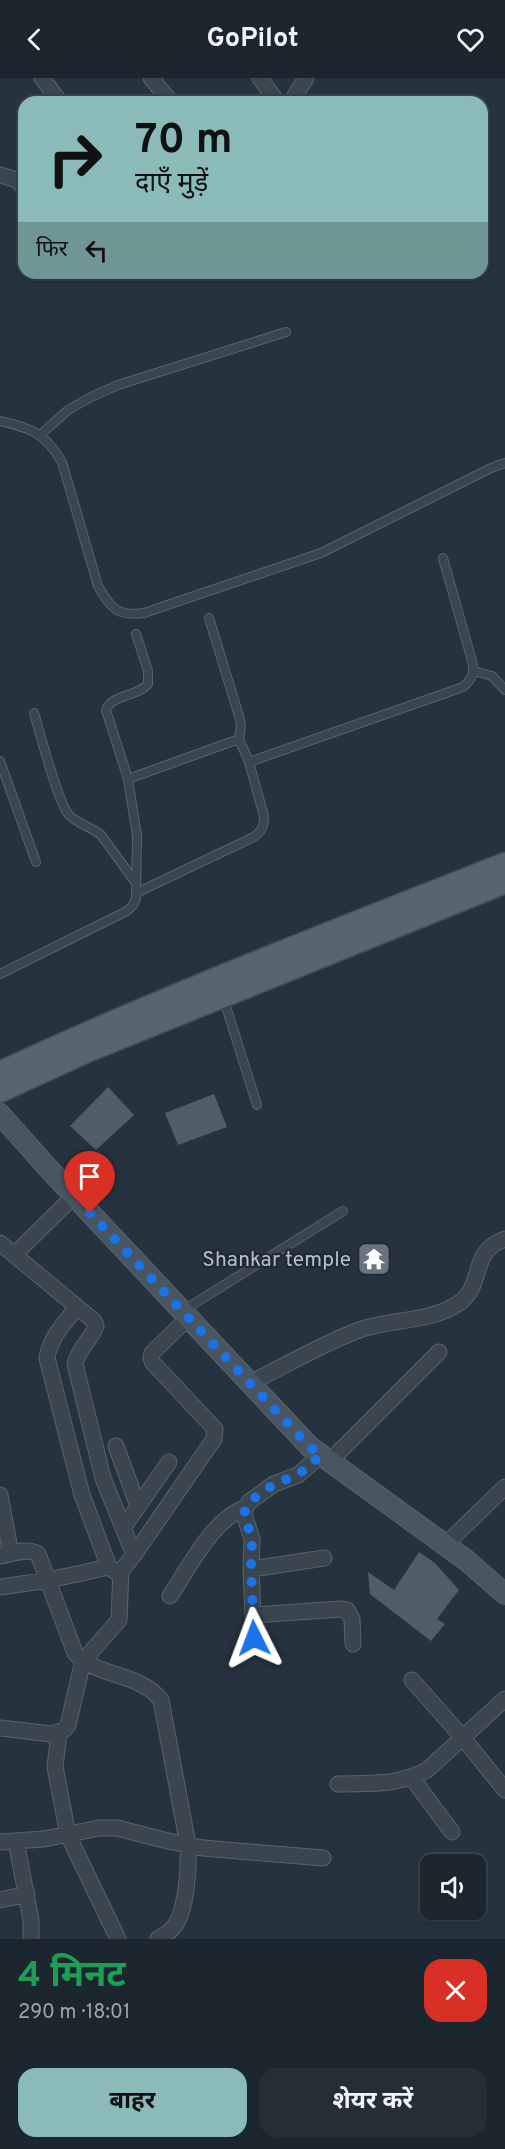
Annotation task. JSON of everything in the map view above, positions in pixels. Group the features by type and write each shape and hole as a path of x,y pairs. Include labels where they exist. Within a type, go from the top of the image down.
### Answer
{"main road":[{"path":"0,1073 64,1043 217,978 505,864"},
{"path":"0,1090 87,1051 505,882"}],"street":[{"path":"42,78 56,96"},
{"path":"151,78 166,96"},
{"path":"260,78 274,96"},
{"path":"295,96 306,78"},
{"path":"0,175 18,181"},
{"path":"0,1114 310,1447 445,1545 505,1594"},
{"path":"14,1255 74,1196"},
{"path":"250,1383 362,1329 427,1315 458,1304 474,1285 483,1255 489,1248 505,1239"},
{"path":"0,1243 94,1321 96,1326 94,1333 76,1356 75,1364 96,1455 134,1555"},
{"path":"0,1728 51,1734 64,1730 68,1725 83,1662 115,1628 119,1620 115,1569 82,1495 47,1358 48,1347 53,1338 77,1307"},
{"path":"0,1587 115,1569 134,1555 214,1439 215,1429 153,1363 151,1358 152,1353 186,1314"},
{"path":"254,1638 252,1539 244,1514 249,1502 274,1484 298,1475 326,1458 440,1352"},
{"path":"116,1446 138,1506"},
{"path":"123,1528 169,1462"},
{"path":"445,1545 505,1487"},
{"path":"0,1495 5,1555 35,1551 41,1559 75,1653 83,1662 146,1685 160,1700 188,1845 189,1868 183,1904 177,1923 158,1939"},
{"path":"170,1596 217,1527 233,1512 246,1508"},
{"path":"251,1569 324,1558"},
{"path":"253,1615 341,1609 346,1611 352,1620 353,1644"},
{"path":"412,1680 505,1790"},
{"path":"338,1784 396,1782 412,1778 427,1770 505,1699"},
{"path":"58,1733 55,1767 68,1835 118,1939"},
{"path":"412,1778 452,1832"},
{"path":"31,1939 27,1894 8,1841 44,1839 99,1828 117,1828 188,1845 324,1858"},
{"path":"0,1900 27,1894"}],"lane":[{"path":"40,435 68,410 118,385 286,332"},
{"path":"0,421 22,426 40,435 52,446 62,462 98,586 118,611 128,615 144,613 321,553 505,463"},
{"path":"249,762 463,687 471,680 474,671 443,558"},
{"path":"136,893 254,837 261,832 264,825 264,816 249,762 239,739 241,725 239,716 209,618"},
{"path":"0,974 127,911 133,905 136,893 137,836 128,779 106,710 111,702 143,690 148,684 148,671 136,634"},
{"path":"474,671 492,676 505,690"},
{"path":"34,713 63,807 74,819 101,835 136,883"},
{"path":"128,779 239,739"},
{"path":"0,761 36,862"},
{"path":"222,996 257,1105"},
{"path":"186,1314 343,1211"}],"building":[{"path":"108,1087 134,1115 96,1150 70,1126"},
{"path":"214,1094 227,1127 178,1145 165,1113"},
{"path":"419,1552 435,1563 459,1590 437,1619 445,1624 431,1641 370,1594 368,1572 394,1590"}],"place":[{"name":"Shankar temple","path":"374,1259"}],"route":[{"path":"90,1213 310,1447 321,1455 298,1475 274,1484 249,1502 246,1508 244,1514 252,1539 254,1638"}]}
